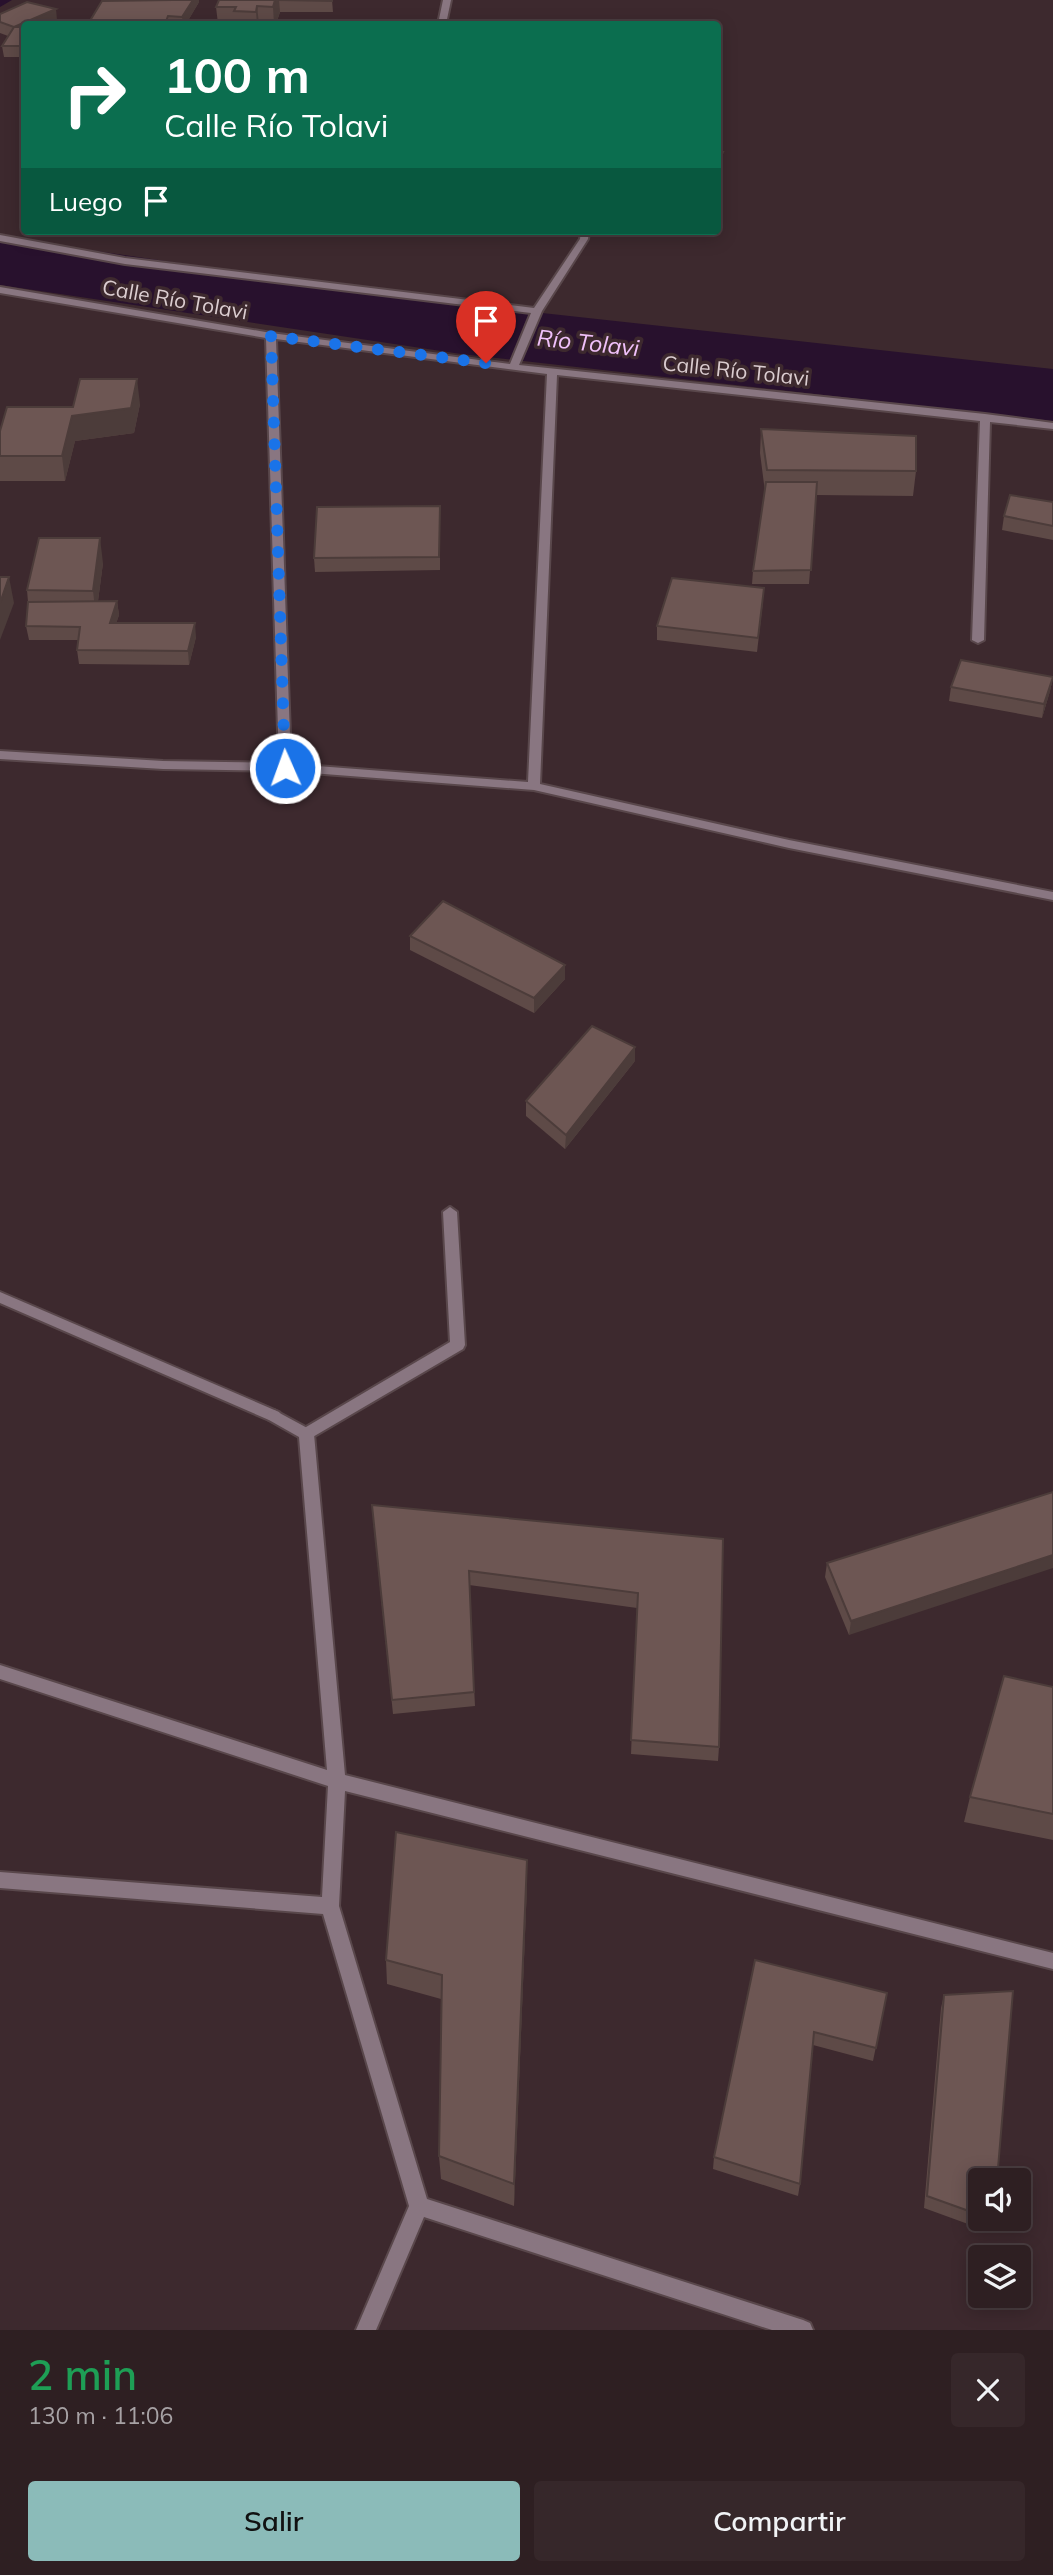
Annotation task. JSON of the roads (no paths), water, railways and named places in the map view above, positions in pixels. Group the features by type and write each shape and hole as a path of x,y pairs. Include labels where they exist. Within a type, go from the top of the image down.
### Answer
{"street":[{"path":"443,21 447,0"},
{"path":"513,366 537,312 584,235"},
{"name":"Calle Río Tolavi","path":"0,238 125,261 537,312"},
{"name":"Calle Río Tolavi","path":"0,290 271,336 552,371 985,416 1053,426"},
{"path":"271,336 285,768"},
{"path":"534,786 552,371"},
{"path":"978,640 985,416"},
{"path":"0,755 163,765 285,768 534,786 789,844 1053,896"},
{"path":"306,1434 458,1345 450,1212"},
{"path":"0,1297 274,1416 306,1434"},
{"path":"306,1434 337,1781 330,1906 419,2206 366,2330"},
{"path":"0,1672 337,1781 1053,1961"},
{"path":"0,1880 330,1906"},
{"path":"419,2206 803,2330"}],"waterway":[{"path":"0,4 6,0"},
{"name":"Río Tolavi","path":"0,261 461,329 1053,395"}]}
